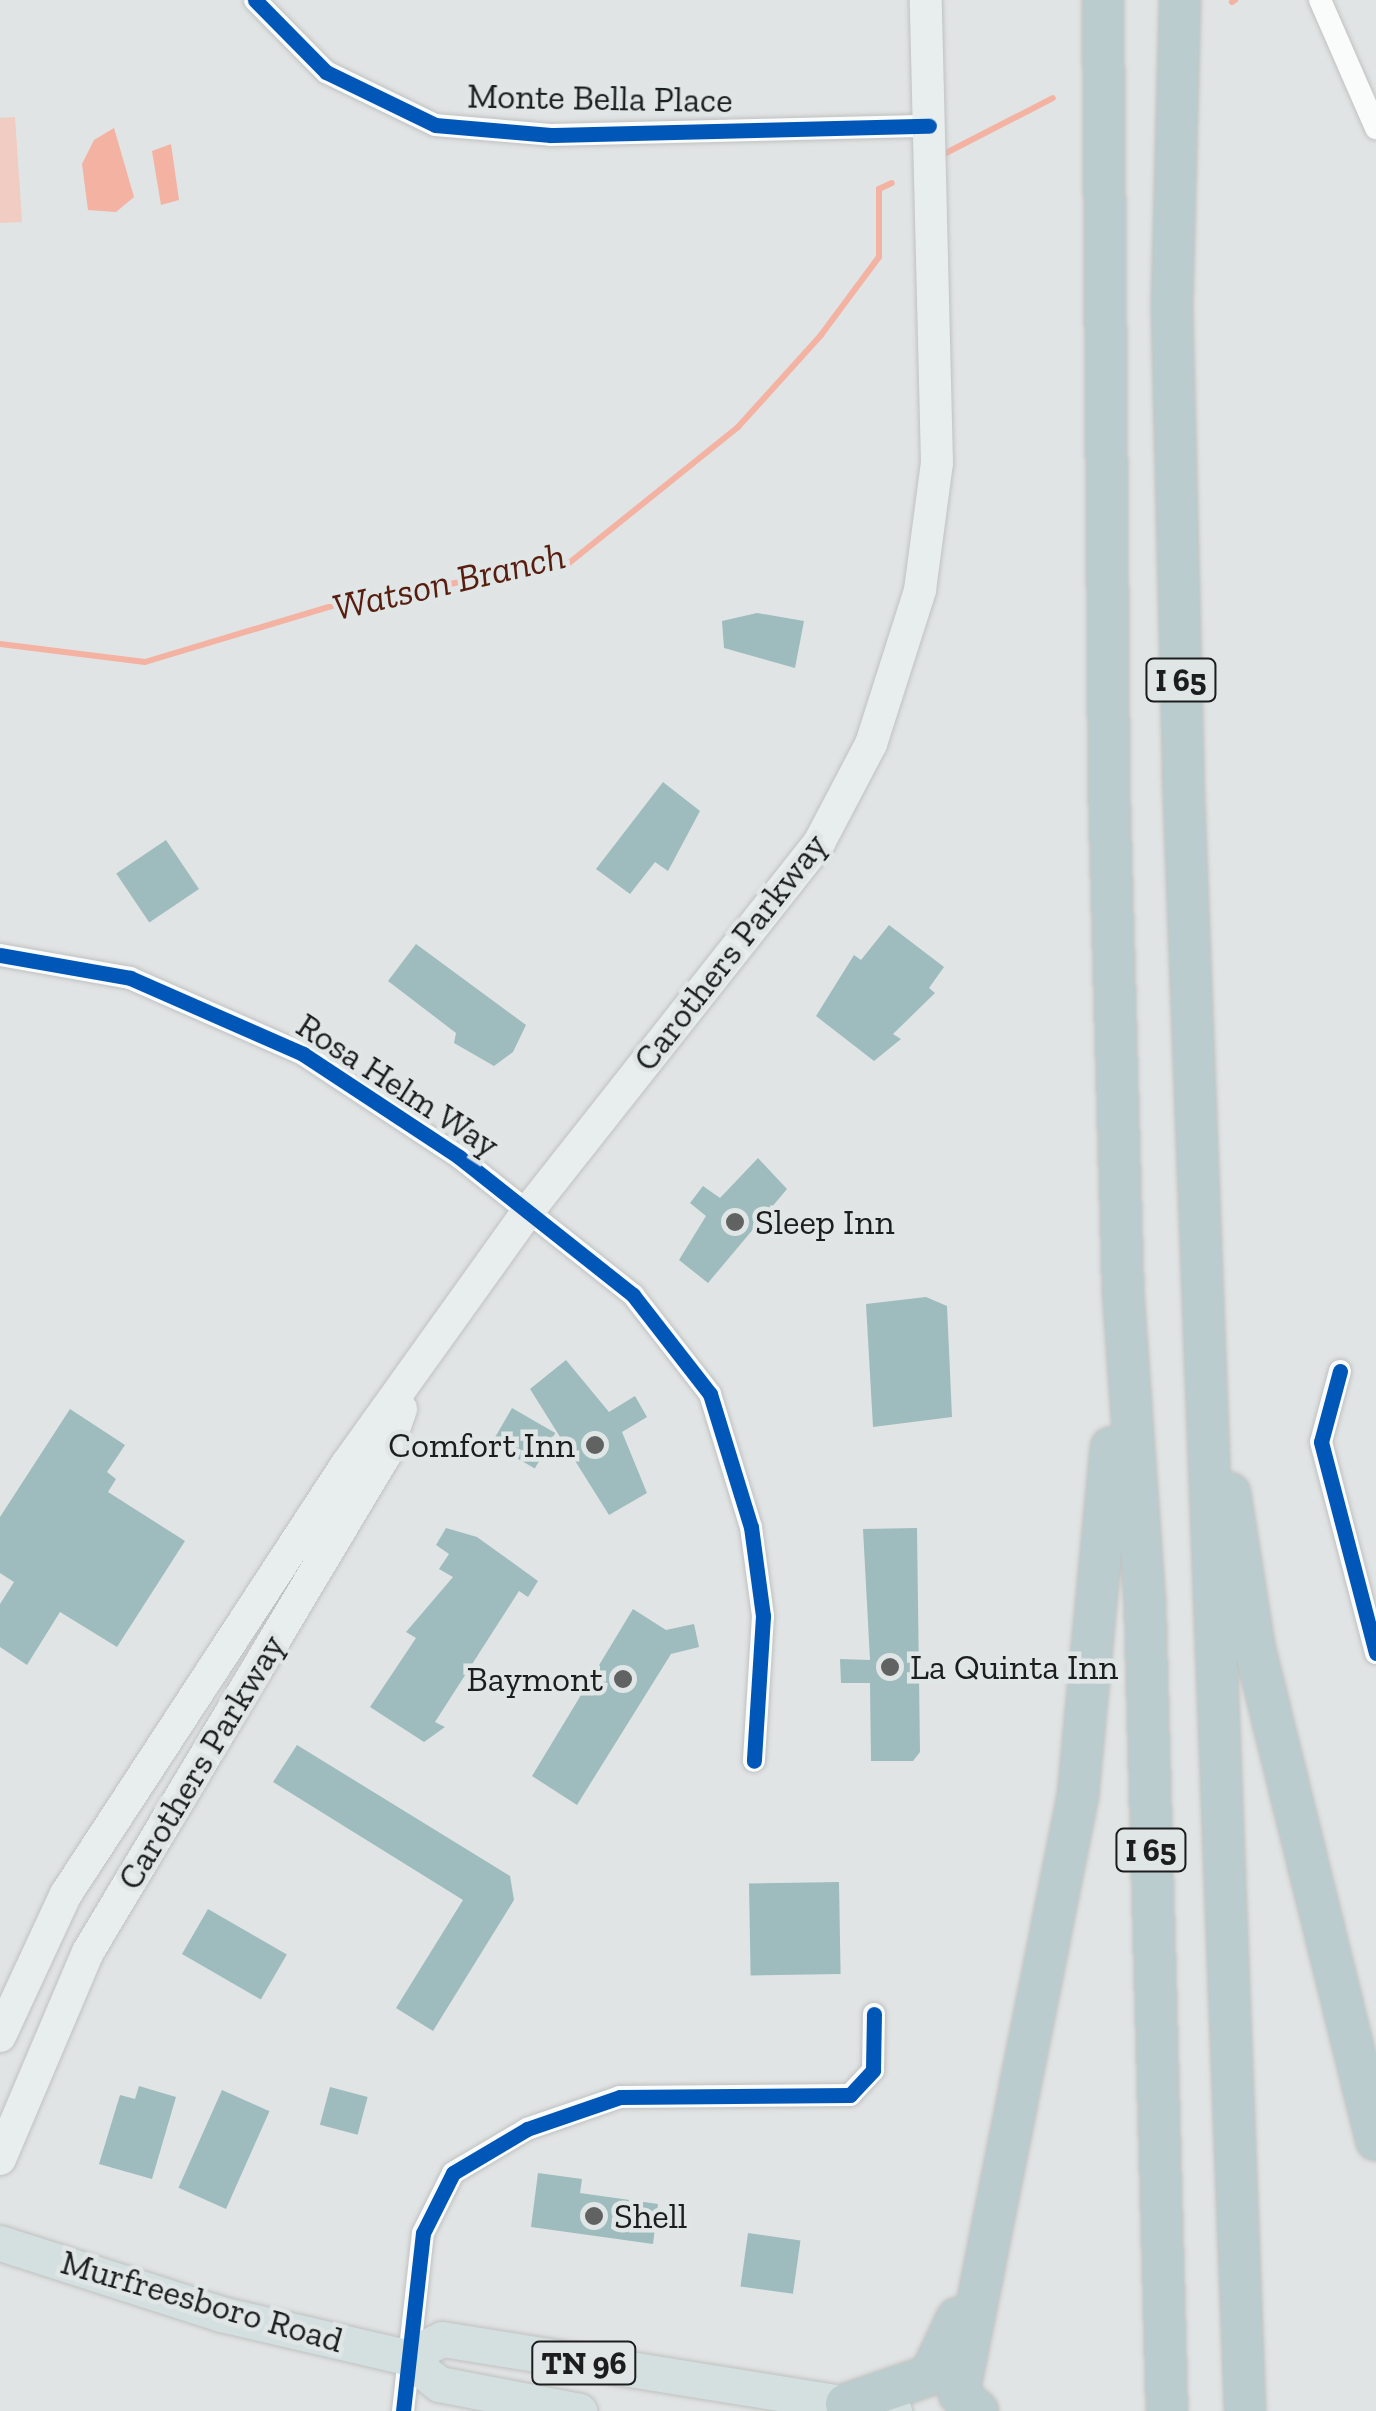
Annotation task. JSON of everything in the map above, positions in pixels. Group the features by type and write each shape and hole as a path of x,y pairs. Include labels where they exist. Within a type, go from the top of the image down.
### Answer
{"highway":[{"name":"I 65","path":"1103,0 1100,349 1123,1290 1145,1604 1167,2411"},
{"name":"I 65","path":"1180,0 1172,308 1202,1312 1245,2411"},
{"path":"978,2411 959,2394 977,2285 1078,1795 1109,1533 1123,1290"},
{"path":"1202,1312 1254,1645 1376,2140"},
{"path":"846,2404 930,2375 977,2285"}],"main road":[{"name":"Carothers Parkway","path":"0,2036 66,1894 166,1737 529,1210 819,843 878,726 920,590 937,463 926,0"},
{"name":"Carothers Parkway","path":"0,2160 88,1952 385,1454 414,1372"},
{"path":"166,1737 204,1758"},
{"name":"Murfreesboro Road","path":"0,2244 221,2314 406,2356 440,2384 578,2411"},
{"name":"TN 96","path":"406,2356 442,2339 894,2411"}],"street":[{"name":"Monte Bella Place","path":"254,0 326,72 435,125 551,135 929,126"},
{"path":"1320,0 1376,128"},
{"name":"Rosa Helm Way","path":"0,955 130,978 227,1014 343,1076 529,1210 633,1295 710,1394 751,1527 763,1616 754,1762"},
{"path":"1340,1371 1321,1442 1376,1653"},
{"path":"403,2411 422,2234 452,2172 527,2129 620,2096 850,2095 873,2070 874,2014"}],"shaded area":[{"path":"15,117 22,222 0,223 0,118"},
{"path":"114,128 134,197 116,212 88,210 82,164 94,140"},
{"path":"171,144 179,200 161,205 152,151"}],"building":[{"path":"757,613 804,621 795,668 724,648 722,621"},
{"path":"663,782 700,811 668,871 655,862 630,894 596,869"},
{"path":"166,840 199,889 149,922 116,874"},
{"path":"889,925 944,967 929,988 935,993 893,1034 901,1039 874,1061 816,1016 854,955 861,960"},
{"path":"416,944 526,1025 513,1052 494,1066 454,1043 456,1033 388,981"},
{"path":"758,1158 787,1189 708,1283 679,1260 706,1216 690,1203 703,1186 720,1198"},
{"path":"926,1297 947,1306 952,1417 873,1427 866,1304"},
{"path":"566,1360 609,1412 635,1396 647,1417 622,1432 647,1493 609,1515 530,1389"},
{"path":"512,1408 555,1433 535,1469 492,1444"},
{"path":"70,1409 125,1445 107,1472 116,1479 108,1492 185,1541 117,1647 60,1612 27,1665 0,1647 0,1604 14,1582 0,1573 0,1517"},
{"path":"446,1528 477,1537 538,1581 528,1597 519,1591 435,1722 445,1727 424,1742 370,1707 416,1638 406,1632 453,1577 439,1569 449,1554 436,1545"},
{"path":"917,1528 920,1752 913,1761 871,1761 870,1683 841,1683 840,1659 870,1660 863,1529"},
{"name":"Baymont","path":"633,1609 666,1630 694,1624 699,1647 671,1654 577,1805 532,1776"},
{"path":"297,1745 510,1876 514,1900 433,2031 396,2008 463,1900 273,1782"},
{"path":"839,1882 841,1974 751,1976 749,1884"},
{"path":"208,1909 287,1954 261,2000 182,1954"},
{"path":"139,2086 176,2097 152,2179 99,2164 120,2095 135,2099"},
{"path":"330,2087 368,2097 358,2135 320,2125"},
{"path":"222,2090 270,2111 226,2209 178,2188"},
{"name":"Shell","path":"538,2173 582,2179 580,2193 658,2204 653,2244 531,2227"},
{"path":"748,2233 800,2240 793,2294 740,2286"}],"waterway":[{"name":"Watson Branch","path":"946,153 1053,98"},
{"name":"Watson Branch","path":"0,644 145,662 342,603 569,563 738,427 821,335 879,257 879,189 892,183"}],"cycle path":[{"path":"255,0 326,72 435,125 551,135 929,126"},
{"path":"0,955 130,978 303,1054 459,1157 633,1295 710,1394 751,1527 763,1616 754,1761"},
{"path":"1340,1371 1321,1442 1376,1653"},
{"path":"403,2411 423,2233 453,2173 527,2129 620,2097 850,2095 873,2070 874,2014"}],"place":[{"name":"Sleep Inn","path":"735,1222"},
{"name":"Comfort Inn","path":"595,1445"},
{"name":"La Quinta Inn","path":"890,1667"},
{"name":"Baymont","path":"623,1679"},
{"name":"Shell","path":"594,2216"}]}
